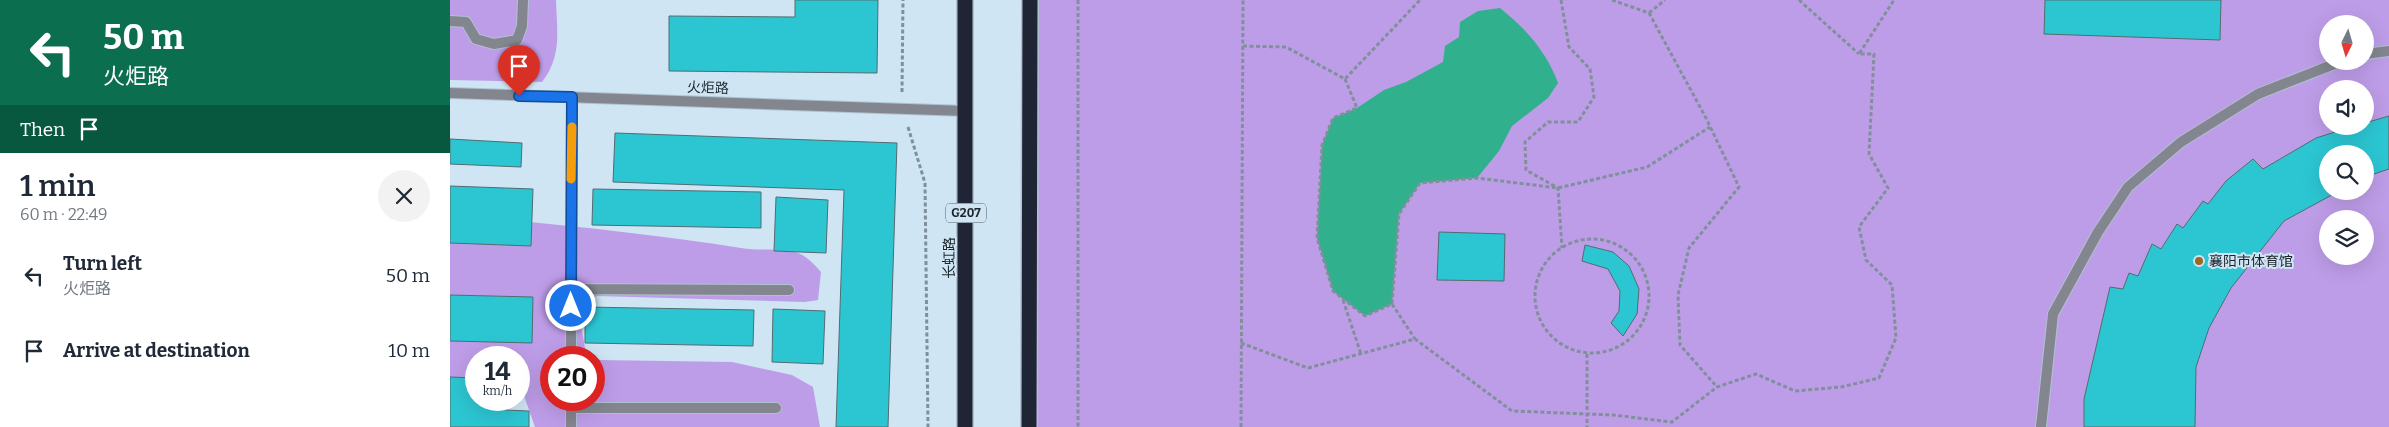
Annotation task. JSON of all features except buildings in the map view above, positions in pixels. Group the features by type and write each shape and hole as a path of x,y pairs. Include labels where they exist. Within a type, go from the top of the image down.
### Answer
{"highway":[{"name":"长虹路","path":"965,0 966,427"},
{"path":"1030,0 1030,427"}],"street":[{"path":"450,21 466,22 476,39 494,44 517,40 522,26 523,0"},
{"path":"2374,53 2389,51"},
{"path":"2041,427 2053,314 2098,232 2128,187 2181,142 2258,94 2319,70"},
{"name":"火炬路","path":"450,93 966,111"},
{"path":"571,346 572,97"},
{"path":"571,290 788,290"},
{"path":"605,405 776,408"},
{"path":"571,411 571,427"}],"path":[{"path":"903,0 902,108 925,183 928,427"},
{"path":"1078,0 1078,427"},
{"path":"1241,427 1243,0"},
{"path":"1345,79 1420,0"},
{"path":"1558,188 1526,170 1525,142 1548,122 1578,122 1594,97 1590,69 1569,47 1561,0"},
{"path":"1612,0 1649,13 1710,127 1739,187 1689,248 1678,295 1680,345 1717,387"},
{"path":"1649,13 1665,0"},
{"path":"1710,127 1647,167 1558,188 1478,178 1420,183 1399,214 1392,304 1415,339 1512,411 1587,414 1672,422 1717,387 1756,374 1795,391 1841,387 1879,378 1896,338 1892,284 1866,260 1859,227 1888,188 1869,154 1874,54 1858,54 1799,0"},
{"path":"1858,54 1894,0"},
{"path":"1243,46 1286,47 1345,79 1357,108 1332,118 1322,145 1317,238 1333,291 1365,316 1392,304"},
{"path":"1558,188 1562,248"},
{"path":"1590,239 1608,241 1625,250 1639,263 1647,279 1649,298 1646,316 1637,333 1623,345 1606,352 1587,354 1568,349 1552,338 1540,323 1534,305 1535,285 1542,267 1554,252 1562,248 1571,242 1590,239"},
{"path":"1343,299 1361,354"},
{"path":"1241,343 1308,368 1415,339"},
{"path":"1587,354 1587,427"}],"shaded area":[{"path":"450,0 556,0 557,43 553,63 542,82 450,80"},
{"path":"1030,0 2389,0 2389,427 1029,427"},
{"path":"1500,8 1534,41 1548,61 1558,83 1548,98 1512,126 1499,151 1477,178 1420,183 1399,214 1392,304 1365,316 1333,291 1317,238 1322,145 1333,118 1357,108 1384,90 1406,82 1443,62 1445,46 1459,37 1460,22 1478,11"},
{"path":"450,215 596,229 747,249 788,251 806,257 821,272 818,300 805,302 597,296 584,301 580,319 585,346 540,346 540,411 605,411 605,360 732,362 792,375 813,387 820,427 535,427 529,411 530,346 465,346 465,389 450,388"}],"slow traffic":[{"path":"571,179 572,127"}],"place":[{"name":"襄阳市体育馆","path":"2199,261"}],"route":[{"path":"519,96 572,97 571,306"}]}
